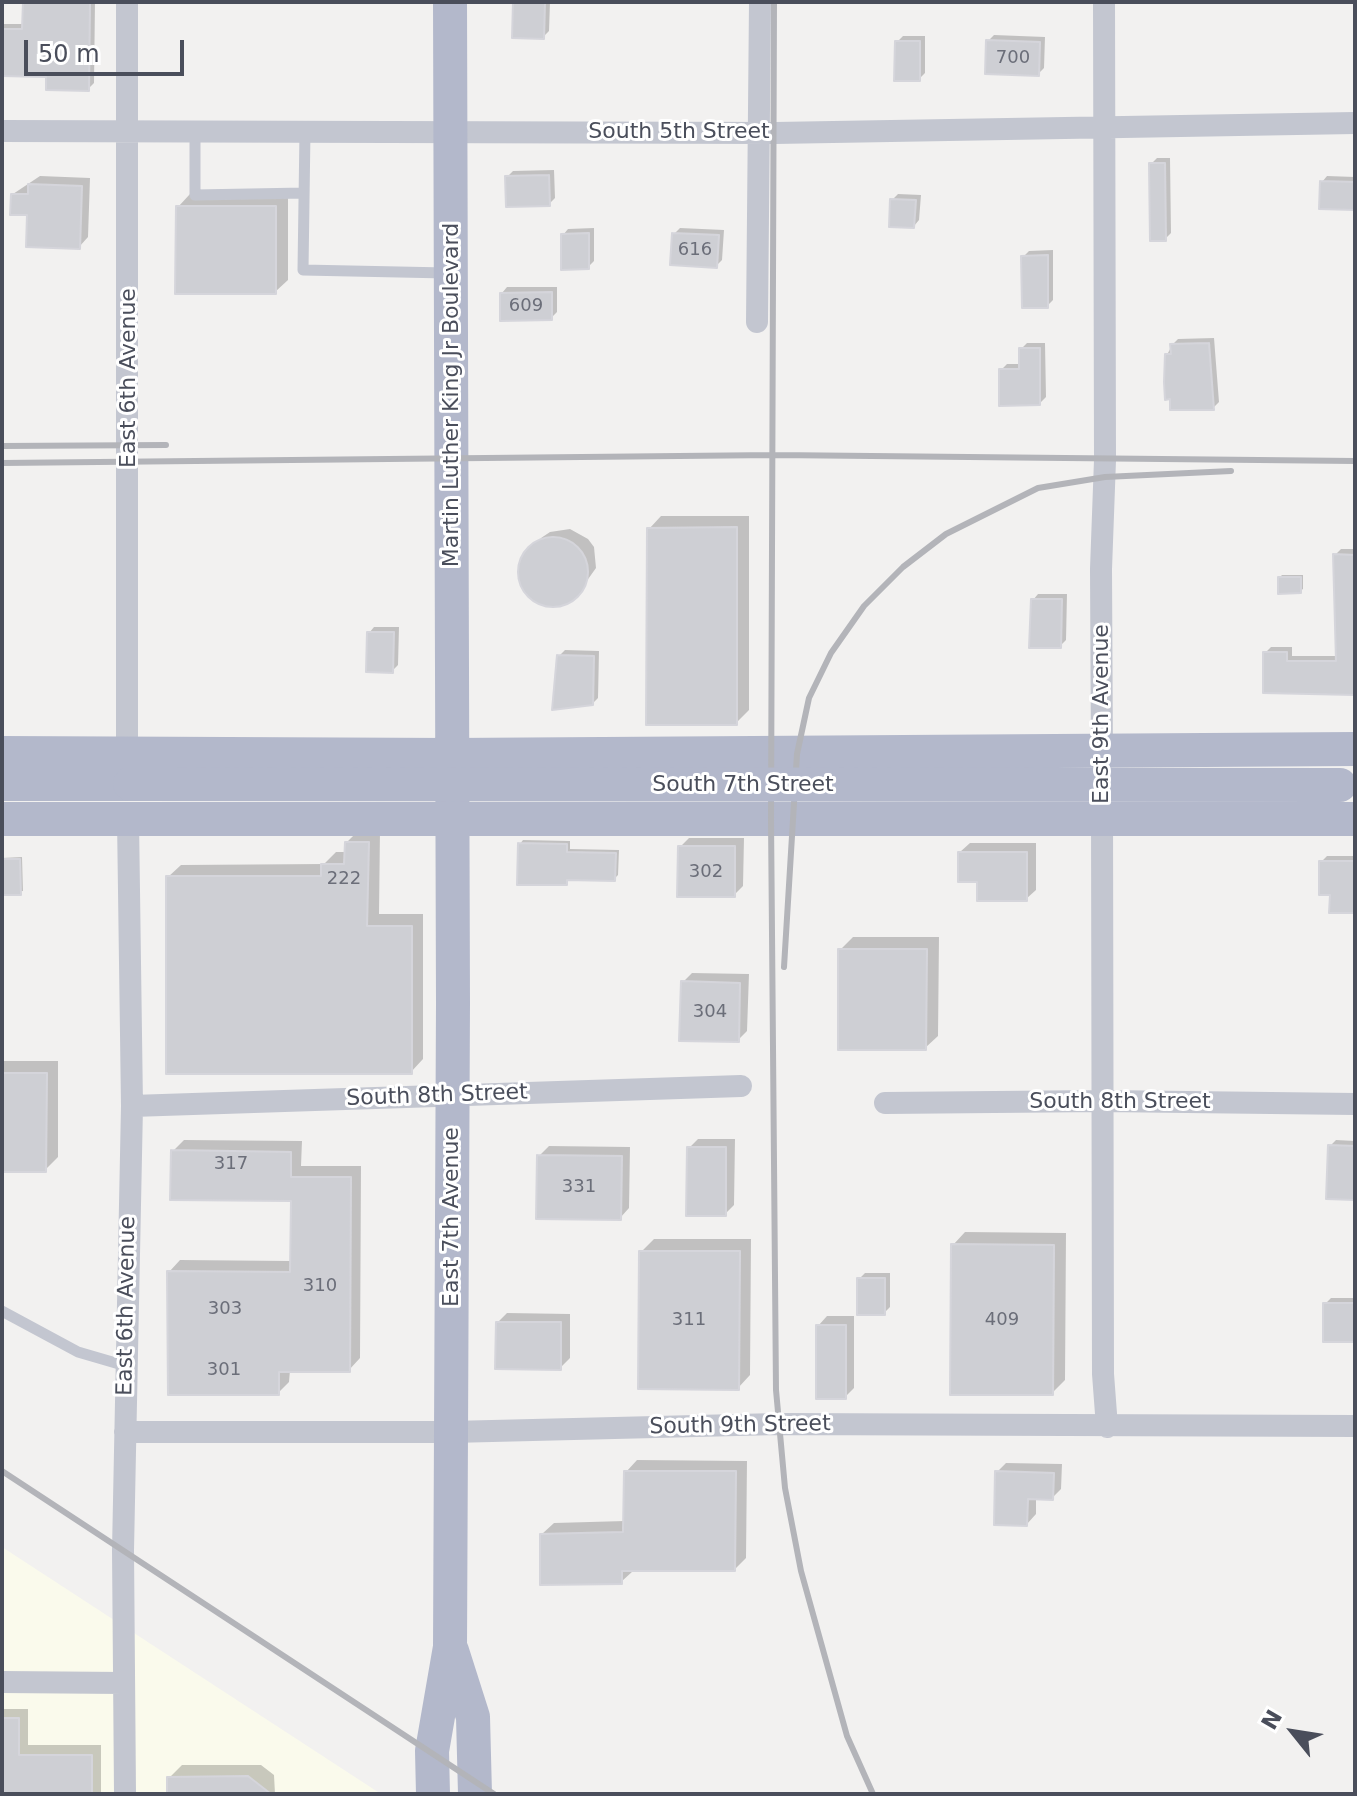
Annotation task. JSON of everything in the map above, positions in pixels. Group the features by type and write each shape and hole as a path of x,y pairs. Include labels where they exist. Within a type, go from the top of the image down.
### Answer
{"main road":[{"name":"Martin Luther King Jr Boulevard","path":"450,2 452,787"},
{"path":"2,819 128,819 452,787 1102,750 1355,749"},
{"path":"2,753 129,769 1102,819 1355,819"},
{"path":"2,784 129,769"},
{"name":"South 7th Street","path":"129,769 1348,785"},
{"name":"East 7th Avenue","path":"433,1794 432,1751 450,1647 452,787"},
{"name":"East 7th Avenue","path":"450,1647 473,1717 475,1794"}],"street":[{"name":"East 6th Avenue","path":"127,2 129,769"},
{"path":"757,322 760,2"},
{"name":"East 9th Avenue","path":"1104,2 1103,1374 1107,1427"},
{"name":"South 5th Street","path":"2,131 759,132 1355,123"},
{"name":"East 6th Avenue","path":"125,1794 125,1432 132,1106 128,819"},
{"name":"South 8th Street","path":"132,1106 741,1086"},
{"name":"South 8th Street","path":"885,1103 1103,1101 1355,1104"},
{"name":"South 9th Street","path":"125,1432 451,1432 778,1424 1355,1426"},
{"path":"2,1682 123,1683"}],"lane":[{"path":"195,130 195,195 304,193"},
{"path":"305,131 303,270 451,273"},
{"path":"2,1311 78,1352 126,1366"}],"shaded area":[{"path":"2,1547 381,1794 2,1794"}],"building":[{"path":"23,2 90,2 89,91 46,90 46,77 2,76 2,29 22,29"},
{"path":"513,2 545,2 544,39 512,38"},
{"path":"986,40 1040,42 1039,76 985,74"},
{"path":"895,41 920,41 920,81 894,81"},
{"path":"1149,163 1165,163 1166,241 1150,241"},
{"path":"549,175 550,206 506,207 505,176"},
{"path":"1320,181 1355,182 1355,210 1319,209"},
{"path":"28,184 82,186 80,249 26,247 27,215 10,215 11,194 28,194"},
{"path":"890,199 916,200 914,228 889,227"},
{"path":"176,206 276,206 276,294 175,294"},
{"path":"589,233 589,269 561,270 561,234"},
{"path":"672,233 719,235 717,268 670,265"},
{"path":"1048,255 1048,308 1022,308 1021,256"},
{"path":"552,292 552,320 500,321 500,293"},
{"path":"1209,343 1214,410 1170,410 1170,399 1165,400 1164,382 1165,354 1171,354 1170,344"},
{"path":"1019,348 1040,348 1040,405 999,406 999,369 1019,369"},
{"path":"737,527 737,725 646,725 647,528"},
{"path":"553,537 578,547 588,572 578,597 553,607 528,597 518,572 528,547"},
{"path":"1333,554 1355,555 1355,695 1263,693 1263,652 1287,652 1287,661 1336,661"},
{"path":"1278,577 1301,577 1301,593 1278,594"},
{"path":"1031,599 1062,599 1061,648 1029,648"},
{"path":"367,632 394,632 393,673 366,672"},
{"path":"557,655 594,656 593,705 552,710"},
{"path":"345,842 369,842 367,926 412,926 412,1074 166,1074 166,876 321,876 321,864 344,864"},
{"path":"518,843 567,844 567,852 616,853 615,881 567,880 567,885 517,885"},
{"path":"678,846 735,846 735,897 677,897"},
{"path":"958,852 1027,852 1027,901 977,901 977,882 958,882"},
{"path":"2,859 20,859 21,895 2,895"},
{"path":"1319,861 1355,861 1355,913 1329,913 1330,895 1319,895"},
{"path":"838,949 927,949 926,1050 838,1050"},
{"path":"681,981 740,983 739,1042 679,1041"},
{"path":"2,1073 47,1073 46,1172 2,1172"},
{"path":"1328,1145 1355,1146 1355,1200 1326,1199"},
{"path":"687,1147 726,1147 726,1216 686,1216"},
{"path":"171,1150 291,1152 291,1177 351,1177 350,1372 279,1372 279,1395 168,1395 167,1271 290,1272 291,1201 170,1200"},
{"path":"537,1155 622,1156 621,1220 536,1219"},
{"path":"951,1244 1054,1245 1053,1395 950,1395"},
{"path":"639,1251 740,1251 739,1390 638,1389"},
{"path":"857,1278 885,1278 885,1315 857,1315"},
{"path":"1323,1303 1355,1303 1355,1342 1323,1342"},
{"path":"496,1322 561,1322 561,1370 495,1369"},
{"path":"816,1325 846,1325 846,1399 816,1399"},
{"path":"624,1471 736,1471 735,1571 622,1571 622,1584 540,1585 540,1534 623,1532"},
{"path":"995,1471 1054,1473 1053,1500 1028,1499 1027,1526 994,1525"},
{"path":"2,1718 19,1718 19,1755 92,1755 92,1794 2,1794"},
{"path":"248,1776 271,1794 167,1794 167,1777"}],"railway":[{"path":"774,2 771,819 776,1390 785,1488 801,1571 847,1736 873,1794"},
{"path":"2,446 166,445"},
{"path":"2,463 775,455 1355,461"},
{"path":"784,967 797,754 809,698 831,653 864,606 903,567 946,534 1038,488 1105,477 1231,471"},
{"path":"2,1471 494,1794"}]}
